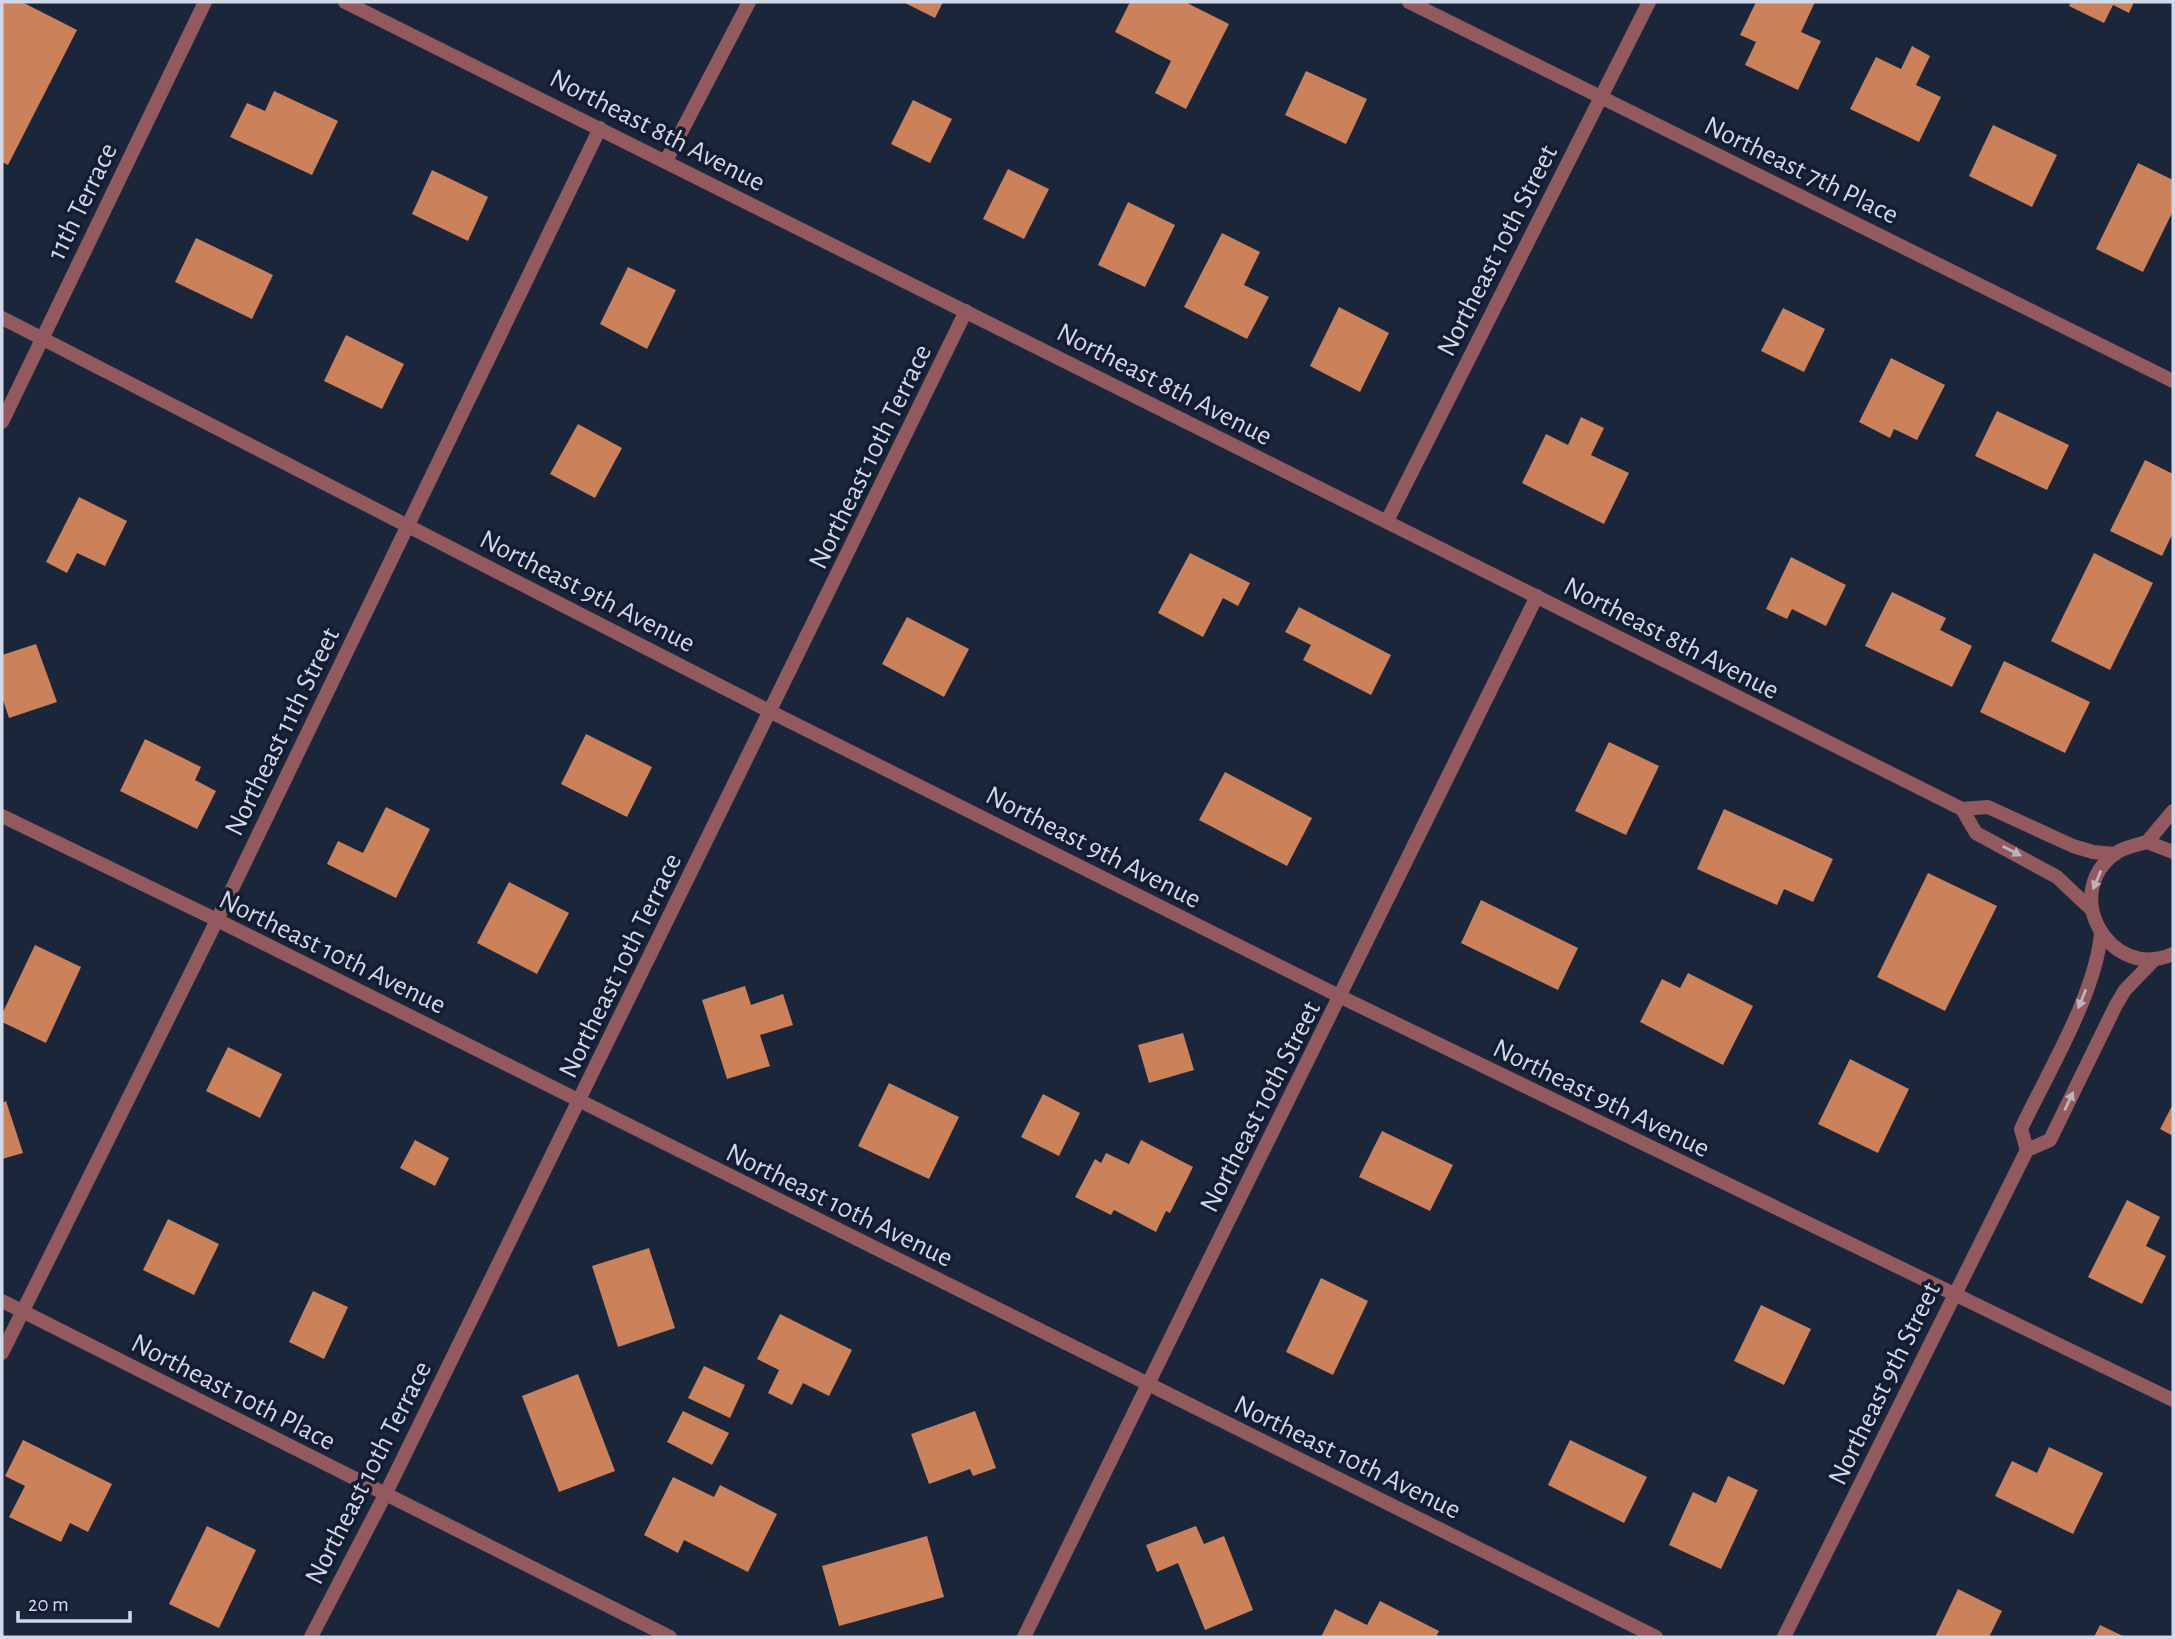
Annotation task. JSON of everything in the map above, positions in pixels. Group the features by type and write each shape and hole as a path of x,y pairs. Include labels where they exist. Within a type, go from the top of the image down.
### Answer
{"street":[{"name":"11th Terrace","path":"2,422 205,2"},
{"name":"Northeast 8th Avenue","path":"345,2 1962,809 1988,807 2073,846 2093,852 2115,854"},
{"path":"666,160 749,2"},
{"name":"Northeast 7th Place","path":"1409,2 2173,381"},
{"name":"Northeast 10th Street","path":"1387,521 1649,2"},
{"name":"Northeast 11th Street","path":"2,1353 217,920 600,128"},
{"name":"Northeast 10th Terrace","path":"311,1637 385,1495 966,311"},
{"name":"Northeast 9th Avenue","path":"2,318 771,712 1341,997 2173,1400"},
{"name":"Northeast 10th Street","path":"1024,1637 1537,596"},
{"name":"Northeast 8th Avenue","path":"1962,809 1976,833 2057,877 2092,910"},
{"path":"2173,811 2147,842 2115,854 2102,868 2094,883 2092,910 2101,934 2122,951 2138,958 2155,959 2173,954"},
{"name":"Northeast 10th Avenue","path":"2,816 217,920 1656,1637"},
{"path":"2147,842 2173,852"},
{"name":"Northeast 9th Street","path":"2027,1150 2021,1129 2078,1010 2099,955 2101,934"},
{"name":"Northeast 9th Street","path":"1784,1637 2027,1150 2050,1140 2125,990 2155,959"},
{"name":"Northeast 10th Place","path":"2,1301 670,1637"}],"building":[{"path":"2,2 22,2 77,30 8,165 2,162"},
{"path":"903,2 943,2 935,18"},
{"path":"1130,2 1185,2 1229,24 1186,109 1155,93 1171,61 1115,32"},
{"path":"1756,2 1815,2 1801,32 1821,41 1798,90 1745,65 1756,42 1740,35"},
{"path":"2071,2 2134,2 2129,13 2113,5 2104,23 2069,6"},
{"path":"1912,46 1930,56 1916,85 1941,97 1919,142 1850,109 1876,57 1901,69"},
{"path":"1306,71 1367,99 1346,144 1285,115"},
{"path":"274,91 338,121 312,175 230,137 247,103 265,111"},
{"path":"913,100 952,119 930,163 891,144"},
{"path":"1993,125 2057,155 2032,207 1969,176"},
{"path":"2138,163 2173,180 2173,211 2143,272 2096,249"},
{"path":"1008,169 1049,189 1024,239 983,219"},
{"path":"432,170 488,197 468,241 412,214"},
{"path":"1128,202 1175,225 1145,287 1098,265"},
{"path":"1222,233 1260,252 1244,285 1269,297 1247,339 1184,307"},
{"path":"196,238 273,275 252,319 175,282"},
{"path":"628,267 676,290 647,349 600,324"},
{"path":"1339,307 1389,333 1360,392 1310,366"},
{"path":"1783,308 1825,329 1804,372 1761,351"},
{"path":"346,335 404,364 382,409 324,381"},
{"path":"1891,358 1945,385 1917,440 1894,429 1890,438 1859,422"},
{"path":"1997,411 2069,445 2047,490 1975,456"},
{"path":"1581,417 1604,428 1591,455 1629,473 1604,524 1522,483 1546,434 1568,445"},
{"path":"578,424 622,448 595,498 550,474"},
{"path":"2145,460 2173,474 2173,533 2162,556 2110,531"},
{"path":"79,497 127,521 105,566 77,553 67,573 46,562"},
{"path":"1190,553 1250,583 1238,606 1223,598 1203,637 1158,613"},
{"path":"2094,553 2153,583 2110,670 2051,641"},
{"path":"1791,557 1846,585 1826,626 1792,609 1787,619 1766,609"},
{"path":"1892,592 1946,618 1940,630 1972,646 1952,687 1865,646"},
{"path":"1299,607 1391,655 1371,695 1303,660 1311,645 1285,632"},
{"path":"907,617 969,649 944,697 882,664"},
{"path":"36,644 57,702 9,718 2,697 2,655"},
{"path":"2004,661 2090,702 2065,753 1980,712"},
{"path":"586,734 652,767 627,817 561,784"},
{"path":"145,739 201,767 195,780 216,791 197,829 120,791"},
{"path":"1609,742 1659,766 1626,835 1575,811"},
{"path":"1225,772 1312,818 1287,866 1199,820"},
{"path":"386,807 430,829 396,898 327,864 338,841 363,853"},
{"path":"1724,809 1833,859 1813,902 1784,889 1777,905 1697,869"},
{"path":"1928,873 1997,906 1945,1011 1877,977"},
{"path":"509,882 569,913 537,974 477,943"},
{"path":"1481,900 1578,948 1558,990 1461,943"},
{"path":"35,945 81,967 46,1043 2,1022 2,1014"},
{"path":"1688,973 1753,1006 1723,1065 1640,1022 1662,979 1680,988"},
{"path":"745,986 751,1005 783,994 793,1025 760,1035 770,1066 727,1079 702,1000"},
{"path":"1183,1033 1194,1070 1149,1083 1138,1045"},
{"path":"228,1047 282,1074 260,1118 206,1091"},
{"path":"1850,1059 1909,1089 1878,1153 1818,1124"},
{"path":"889,1083 959,1117 929,1179 858,1146"},
{"path":"1043,1094 1080,1113 1059,1156 1021,1137"},
{"path":"6,1101 23,1153 2,1159 2,1103"},
{"path":"2173,1104 2173,1136 2160,1129"},
{"path":"1382,1131 1453,1165 1430,1211 1359,1177"},
{"path":"415,1140 449,1158 435,1186 400,1168"},
{"path":"1141,1140 1193,1167 1170,1213 1166,1211 1156,1232 1114,1210 1111,1215 1075,1197 1095,1159 1101,1163 1106,1153 1129,1164"},
{"path":"2127,1200 2160,1217 2146,1246 2166,1256 2142,1304 2088,1277"},
{"path":"168,1219 219,1244 194,1295 143,1270"},
{"path":"649,1248 675,1328 618,1347 592,1266"},
{"path":"1321,1278 1368,1301 1333,1375 1286,1352"},
{"path":"313,1291 348,1307 324,1359 289,1342"},
{"path":"1761,1305 1811,1329 1784,1385 1734,1361"},
{"path":"780,1314 852,1350 829,1396 803,1383 792,1405 768,1393 779,1370 757,1359"},
{"path":"704,1366 745,1385 730,1418 688,1398"},
{"path":"578,1374 615,1471 559,1492 522,1396"},
{"path":"683,1411 729,1433 712,1465 667,1442"},
{"path":"975,1411 996,1468 973,1476 970,1469 929,1484 911,1434"},
{"path":"23,1440 112,1484 88,1532 70,1523 61,1542 9,1517 25,1486 5,1476"},
{"path":"1570,1440 1647,1477 1624,1523 1548,1485"},
{"path":"2049,1447 2103,1473 2073,1534 1995,1496 2012,1461 2037,1473"},
{"path":"1728,1476 1758,1490 1721,1569 1669,1545 1693,1492 1716,1503"},
{"path":"673,1477 714,1497 720,1485 777,1514 748,1572 684,1540 678,1553 644,1535"},
{"path":"207,1526 256,1550 219,1628 169,1604"},
{"path":"1196,1526 1204,1544 1224,1536 1253,1610 1205,1630 1178,1563 1157,1572 1146,1545"},
{"path":"927,1536 944,1597 839,1626 822,1566"},
{"path":"1958,1589 2002,1611 1989,1637 1935,1637"},
{"path":"1380,1601 1439,1631 1436,1637 1321,1637 1335,1609 1367,1625"},
{"path":"2100,1625 2125,1637 2094,1637"}]}
